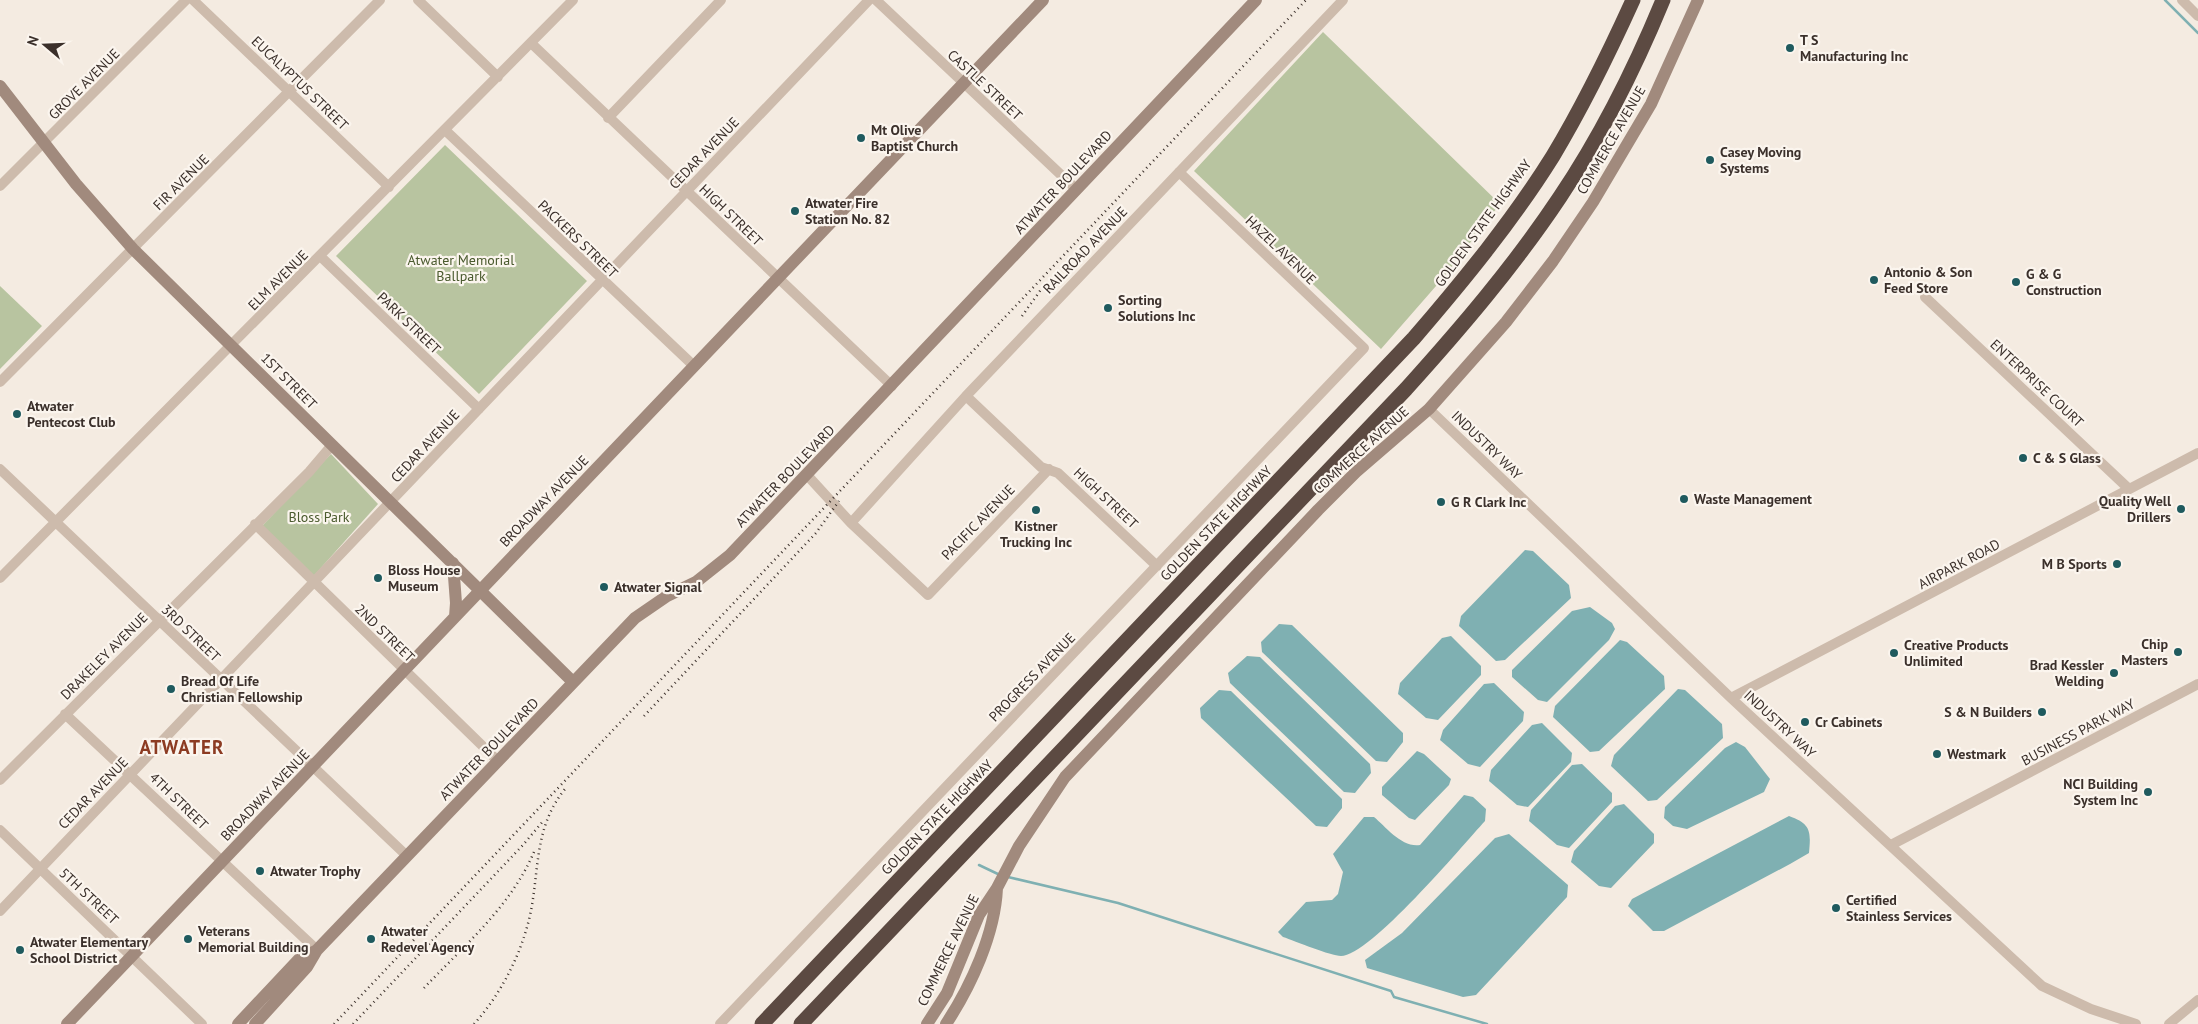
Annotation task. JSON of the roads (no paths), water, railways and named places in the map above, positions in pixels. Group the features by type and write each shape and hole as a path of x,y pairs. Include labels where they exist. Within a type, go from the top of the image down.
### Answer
{"highway":[{"name":"GOLDEN STATE HIGHWAY","path":"762,1024 1414,338 1454,291 1492,243 1552,157 1585,100 1633,0"},
{"path":"801,1024 1462,328 1514,262 1560,196 1601,129 1646,42 1663,0"}],"street":[{"name":"GROVE AVENUE","path":"0,186 186,0"},
{"name":"EUCALYPTUS STREET","path":"193,0 389,187"},
{"name":"FIR AVENUE","path":"0,382 380,0"},
{"path":"418,0 498,77"},
{"name":"ELM AVENUE","path":"0,578 573,0"},
{"path":"608,118 721,0"},
{"name":"CEDAR AVENUE","path":"0,911 869,0"},
{"name":"CASTLE STREET","path":"876,0 1076,189"},
{"name":"BROADWAY AVENUE","path":"67,1024 1043,0"},
{"name":"ATWATER BOULEVARD","path":"256,1024 307,968 317,950 635,618 667,596 696,582 730,555 1256,0"},
{"name":"RAILROAD AVENUE","path":"850,523 966,396 1343,0"},
{"name":"COMMERCE AVENUE","path":"926,1024 947,993 979,915 997,888 1009,863 1037,817 1065,777 1324,503 1356,472 1429,409 1506,322 1553,261 1593,202 1651,104 1698,0"},
{"path":"2182,0 2198,16"},
{"name":"HIGH STREET","path":"531,43 777,279 892,386"},
{"name":"1ST STREET","path":"0,86 43,143 112,228 573,682"},
{"name":"PACKERS STREET","path":"445,130 694,366"},
{"name":"HAZEL AVENUE","path":"1179,172 1364,348"},
{"name":"PARK STREET","path":"320,256 479,409"},
{"name":"ENTERPRISE COURT","path":"1925,297 2130,489"},
{"name":"PROGRESS AVENUE","path":"720,1024 1364,348"},
{"name":"HIGH STREET","path":"966,396 1041,467 1058,472 1157,566"},
{"name":"INDUSTRY WAY","path":"1429,409 1732,698 2042,986 2091,1009 2136,1024"},
{"name":"DRAKELEY AVENUE","path":"0,780 309,472 332,444"},
{"name":"AIRPARK ROAD","path":"1732,698 2198,453"},
{"name":"3RD STREET","path":"0,469 407,856"},
{"name":"PACIFIC AVENUE","path":"850,523 928,595 1048,469"},
{"path":"807,475 850,523"},
{"name":"2ND STREET","path":"255,524 498,761"},
{"path":"453,563 456,603 455,617"},
{"name":"BUSINESS PARK WAY","path":"1891,845 2198,684"},
{"name":"4TH STREET","path":"65,714 317,950"},
{"name":"5TH STREET","path":"0,830 202,1024"},
{"name":"COMMERCE AVENUE","path":"946,1024 959,1004 994,917 997,888"},
{"name":"ATWATER BOULEVARD","path":"238,1024 299,959 317,950"},
{"path":"2169,1024 2198,1000"}],"water":[{"path":"1525,550 1533,551 1569,585 1571,598 1505,660 1496,661 1459,626 1461,616"},
{"path":"1590,607 1612,623 1615,629 1609,640 1547,702 1538,700 1512,677 1512,670 1572,611"},
{"path":"1279,624 1292,625 1403,733 1403,742 1387,762 1376,761 1262,652 1261,642"},
{"path":"1451,636 1481,666 1481,675 1438,720 1426,718 1398,694 1400,683 1442,638"},
{"path":"1620,640 1627,642 1664,676 1665,689 1599,751 1590,752 1553,717 1555,706"},
{"path":"1247,656 1260,657 1370,764 1371,773 1355,793 1344,792 1230,683 1228,673"},
{"path":"1494,683 1524,712 1523,721 1480,767 1468,764 1440,740 1443,730 1484,684"},
{"path":"1678,689 1685,690 1722,724 1723,738 1657,800 1648,801 1611,766 1614,755"},
{"path":"1219,690 1231,691 1342,799 1342,808 1327,827 1316,826 1201,718 1200,708"},
{"path":"1542,723 1572,753 1571,762 1528,807 1517,805 1489,781 1491,770 1532,725"},
{"path":"1736,742 1745,747 1770,779 1764,792 1687,829 1673,826 1664,818 1665,807 1725,748"},
{"path":"1417,751 1424,754 1451,779 1449,785 1415,820 1409,818 1382,795 1382,787"},
{"path":"1582,764 1612,793 1612,802 1569,848 1557,845 1529,821 1531,810 1572,765"},
{"path":"1464,795 1473,797 1486,809 1485,821 1437,875 1393,920 1355,951 1341,956 1336,955 1283,937 1278,932 1306,902 1332,900 1338,894 1343,872 1333,854 1364,817 1374,817 1401,840 1413,845 1420,845"},
{"path":"1624,804 1654,834 1654,843 1611,888 1599,886 1571,862 1574,851 1615,806"},
{"path":"1789,816 1806,825 1810,839 1809,853 1790,864 1664,931 1653,931 1628,906 1632,899"},
{"path":"1509,834 1568,885 1567,897 1476,995 1463,997 1367,968 1365,960 1402,933 1495,838"}],"waterway":[{"path":"2165,0 2198,33"},
{"path":"979,865 1000,875"},
{"path":"1008,877 1118,903 1391,991 1394,997 1487,1024"}],"railway":[{"path":"334,1024 1306,0"},
{"path":"1022,316 1045,284"},
{"path":"644,716 816,533 839,501"},
{"path":"474,1024 494,998 518,953 529,921 540,845 544,830 549,816 565,789"},
{"path":"353,1024 523,845 544,820"},
{"path":"424,988 500,908 524,872 534,852"}],"place":[{"name":"T S Manufacturing Inc","path":"1790,48"},
{"name":"Mt Olive Baptist Church","path":"861,138"},
{"name":"Casey Moving Systems","path":"1710,160"},
{"name":"Atwater Fire Station No. 82","path":"795,211"},
{"name":"Antonio & Son Feed Store","path":"1874,280"},
{"name":"G & G Construction","path":"2016,282"},
{"name":"Sorting Solutions Inc","path":"1108,308"},
{"name":"Atwater Pentecost Club","path":"17,414"},
{"name":"C & S Glass","path":"2023,458"},
{"name":"Waste Management","path":"1684,499"},
{"name":"G R Clark Inc","path":"1441,502"},
{"name":"Quality Well Drillers","path":"2181,509"},
{"name":"Kistner Trucking Inc","path":"1036,510"},
{"name":"M B Sports","path":"2117,564"},
{"name":"Bloss House Museum","path":"378,578"},
{"name":"Atwater Signal","path":"604,587"},
{"name":"Chip Masters","path":"2178,652"},
{"name":"Creative Products Unlimited","path":"1894,653"},
{"name":"Brad Kessler Welding","path":"2114,673"},
{"name":"Bread Of Life Christian Fellowship","path":"171,689"},
{"name":"S & N Builders","path":"2042,712"},
{"name":"Cr Cabinets","path":"1805,722"},
{"name":"Westmark","path":"1937,754"},
{"name":"NCI Building System Inc","path":"2148,792"},
{"name":"Atwater Trophy","path":"260,871"},
{"name":"Certified Stainless Services","path":"1836,908"},
{"name":"Veterans Memorial Building","path":"188,939"},
{"name":"Atwater Redevel Agency","path":"371,939"},
{"name":"Atwater Elementary School District","path":"20,950"}],"district":[{"name":"ATWATER","path":"182,747"}],"park label":[{"name":"Atwater Memorial Ballpark","path":"461,268"},
{"name":"Bloss Park","path":"319,517"}]}
